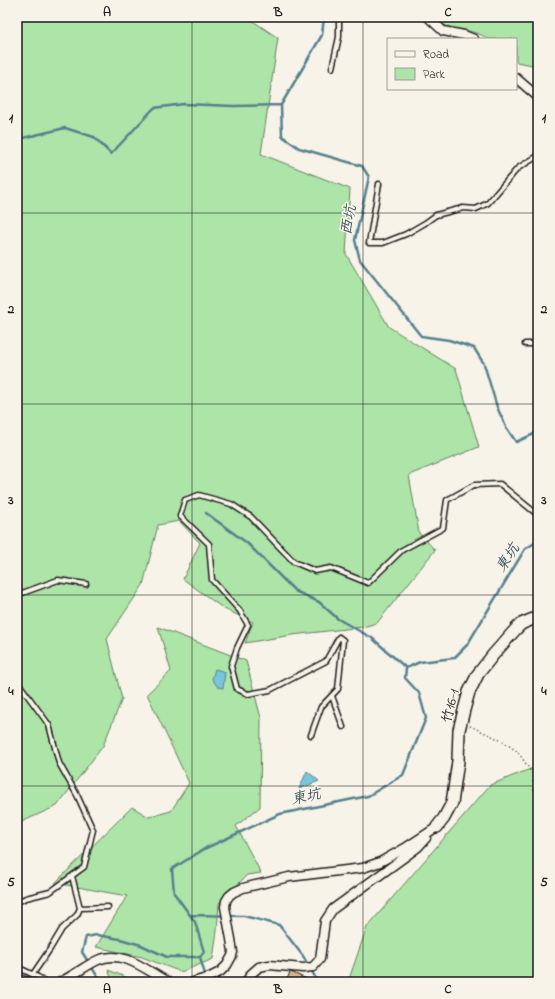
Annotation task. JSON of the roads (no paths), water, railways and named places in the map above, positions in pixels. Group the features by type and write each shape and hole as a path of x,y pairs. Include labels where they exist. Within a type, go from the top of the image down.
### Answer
{"street":[{"path":"428,17 443,31 472,38"},
{"path":"517,79 538,97"},
{"name":"竹16-1","path":"437,827 451,807 452,803 458,761 461,722 469,692 478,674 493,654 515,630 521,624 538,617"},
{"path":"193,982 206,978 224,969 232,956 233,952 225,907 229,896 234,892 289,877 363,868 380,862 437,827"},
{"path":"246,982 251,974 259,967 269,965 303,968 313,967 320,959 325,921 332,909 418,847 437,827"},
{"path":"60,982 95,962 107,957 120,958 138,964 168,982"},
{"path":"17,978 27,982"}],"lane":[{"path":"332,68 339,37 339,17"},
{"path":"379,184 369,243 383,243 406,234 436,215 463,208 476,209 488,203 518,168 538,156"},
{"path":"525,344 538,344"},
{"path":"311,735 321,707 338,689 344,640 339,637 326,661 270,690 248,694 237,689 231,666 248,625 240,611 212,580 209,544 180,516 185,500 199,495 231,504 251,517 294,562 315,571 331,568 368,583 402,550 443,528 447,500 474,485 500,484 538,515"},
{"path":"17,595 58,580 86,584"},
{"path":"17,643 17,654"},
{"path":"17,681 49,724 59,763 77,795 93,830 84,867 50,892 26,898 17,902"},
{"path":"332,696 343,727"},
{"path":"33,974 62,929 77,916 80,908 72,876"},
{"path":"80,908 108,907"},
{"path":"17,967 33,974 45,982"}],"water":[{"path":"215,669 225,672 223,688 218,687 212,679"},
{"path":"307,771 319,781 299,789"}],"waterway":[{"name":"西坑","path":"324,17 322,35 281,105 282,136 299,148 362,166 369,177 355,240 360,260 421,336 449,340 474,348 484,364 497,407 506,427 516,442 534,434 538,427"},
{"path":"17,141 23,138 65,128 94,137 111,154 154,108 184,104 233,106 281,105"},
{"path":"206,513 247,543 295,591 319,602 338,619 372,638 406,668"},
{"name":"東坑","path":"101,982 82,952 86,937 97,935 120,939 141,945 167,957 200,957 204,952 195,922 174,893 172,869 206,848 280,814 368,796 403,775 426,718 419,693 405,678 406,668 420,662 454,658 467,645 525,549 538,541"},
{"path":"190,915 244,916 279,925 303,956 318,982"},
{"path":"200,957 206,978"}]}
